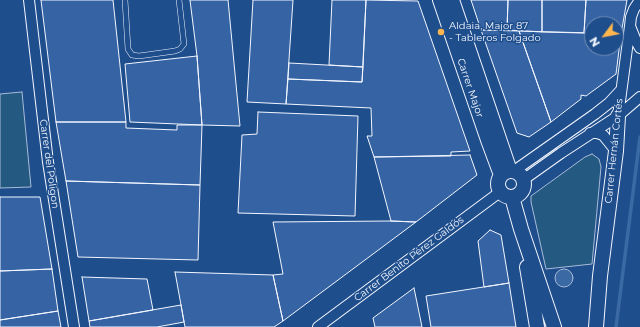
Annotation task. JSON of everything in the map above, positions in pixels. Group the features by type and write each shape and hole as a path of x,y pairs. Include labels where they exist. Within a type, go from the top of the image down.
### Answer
{"street":[{"name":"Carrer del Poligon","path":"29,0 48,162 74,327"},
{"name":"Carrer Major","path":"440,0 488,140 512,174"},
{"name":"Carrer Major","path":"452,0 512,174"},
{"name":"Carrer Hernán Cortés","path":"596,327 600,276 616,151 618,116 632,0"},
{"path":"640,0 634,9 630,21 636,41 640,48"},
{"path":"512,174 595,114 609,103 621,90"},
{"path":"554,327 521,229 506,195 498,188 499,179 512,174 590,133 618,116 638,101"},
{"path":"590,133 603,135 616,151"},
{"path":"506,195 516,196 523,189 524,185 512,174"},
{"name":"Carrer Benito Pérez Galdós","path":"318,327 506,195"},
{"path":"521,229 537,327"},
{"name":"Carrer Hernán Cortés","path":"589,327 600,276"}],"lane":[{"path":"125,0 128,49 132,55 139,56 175,51 180,49 184,44 179,0"}],"shaded area":[{"path":"22,92 31,187 0,188 0,94"},
{"path":"592,154 599,159 601,167 592,264 546,269 531,202 531,196 585,157"},
{"path":"560,269 568,269 573,274 571,285 568,287 560,287 555,282 555,274"}],"building":[{"path":"41,0 113,0 126,122 56,122"},
{"path":"190,0 228,0 240,126 202,125 197,56"},
{"path":"253,0 293,0 286,104 247,102"},
{"path":"332,0 366,0 363,67 329,65"},
{"path":"366,0 418,1 470,151 451,152 451,156 374,157 367,136 372,136 371,108 286,104 288,79 362,82"},
{"path":"471,0 508,0 507,30 481,30"},
{"path":"508,0 542,0 542,32 507,30"},
{"path":"542,0 586,0 584,33 542,32"},
{"path":"586,0 627,0 624,17 585,16"},
{"path":"481,30 519,31 551,122 529,137 517,133"},
{"path":"519,31 584,33 584,56 618,56 616,74 586,96 581,95 581,99 551,122"},
{"path":"197,56 202,125 130,122 125,64"},
{"path":"289,63 363,67 362,82 288,79"},
{"path":"258,112 358,116 355,216 238,213 242,135 257,134"},
{"path":"56,122 126,122 126,128 177,130 177,125 202,125 200,185 66,181"},
{"path":"470,155 477,175 416,222 391,221 374,157"},
{"path":"66,181 200,185 198,260 78,257"},
{"path":"0,197 40,197 52,269 0,271"},
{"path":"273,222 416,222 283,321 273,275 283,274"},
{"path":"490,230 501,235 509,283 484,287 478,241"},
{"path":"52,269 58,311 0,320 0,271"},
{"path":"175,272 273,275 283,321 274,327 185,327"},
{"path":"82,277 147,279 153,310 89,321"},
{"path":"509,283 516,327 431,327 426,296"},
{"path":"414,288 422,327 375,327 373,318"},
{"path":"181,305 184,322 157,327 90,327 89,321"},
{"path":"58,311 61,327 0,327 0,320"}],"waterway":[{"path":"616,327 640,137"}],"place":[{"name":"Aldaia, Major 87 - Tableros Folgado","path":"441,32"}]}
